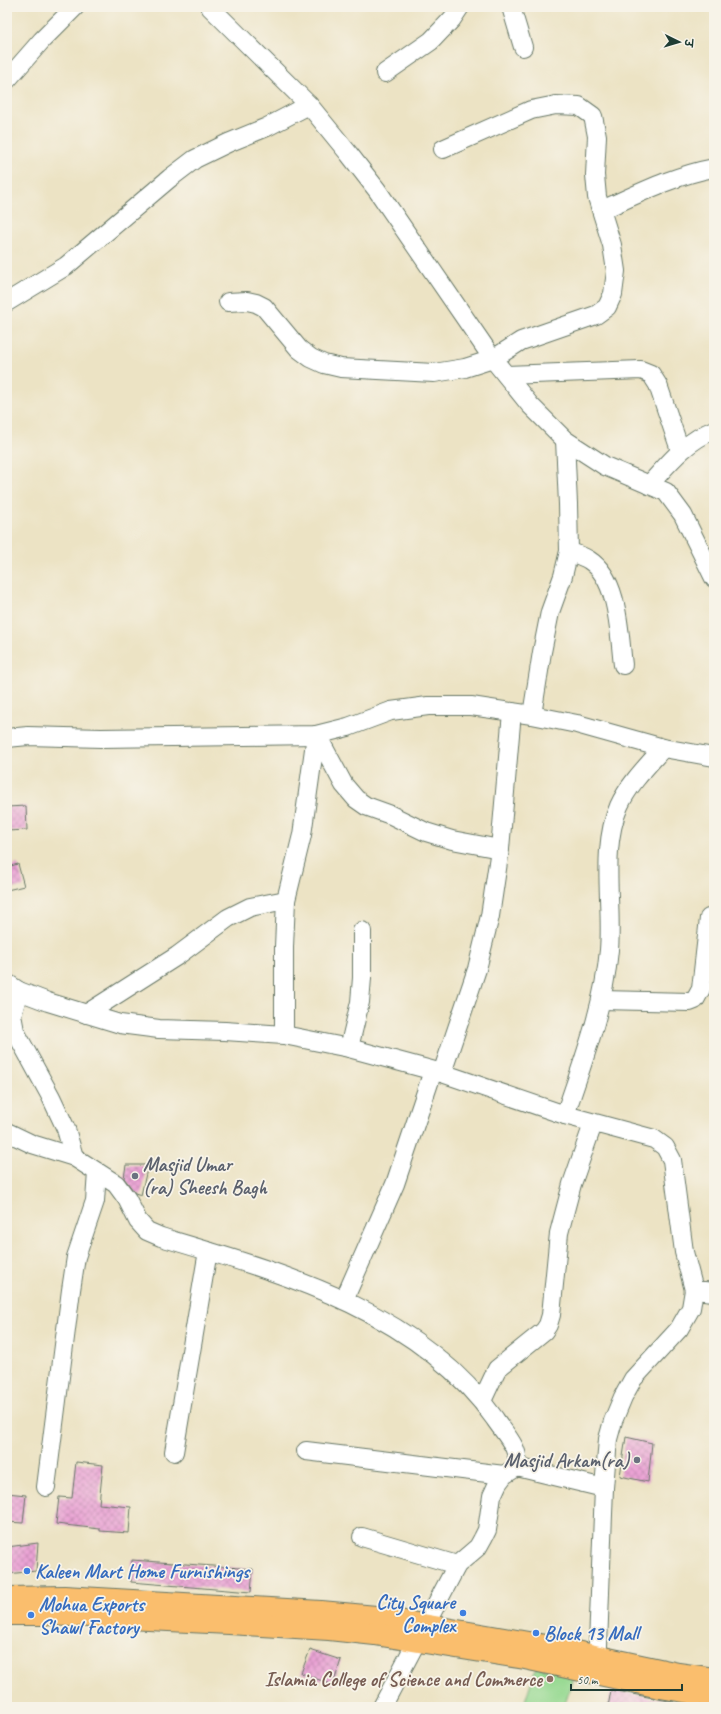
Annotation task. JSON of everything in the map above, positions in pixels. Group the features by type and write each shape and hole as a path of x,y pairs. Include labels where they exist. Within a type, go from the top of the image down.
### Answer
{"highway":[{"path":"7,1598 64,1597 321,1612 376,1617 421,1632 525,1658 714,1679"},
{"path":"7,1614 48,1614 329,1629 375,1634 421,1632"},
{"path":"597,1665 660,1687 714,1696"}],"street":[{"path":"7,80 42,40 75,7"},
{"path":"210,7 309,105 377,190 493,359 530,405 565,440 605,466 666,492 683,515 714,578"},
{"path":"385,73 431,41 452,19 460,7"},
{"path":"511,7 524,47"},
{"path":"7,302 66,266 170,178 195,159 228,143 267,127 309,105"},
{"path":"228,302 247,301 264,307 300,349 311,358 324,364 335,367 434,374 465,368 493,359 521,341 596,315 607,307 613,294 616,271 612,245 597,197 595,175 597,136 593,116 579,106 556,105 531,110 443,149"},
{"path":"602,210 664,183 714,168"},
{"path":"506,375 641,370 651,374 658,385 680,450"},
{"path":"649,485 680,450 701,435 714,430"},
{"path":"532,715 550,612 563,576 569,552 565,440"},
{"path":"569,552 588,559 602,571 609,584 614,604 624,665"},
{"path":"7,738 28,736 101,738 316,735 348,727 391,711 428,706 471,706 532,715 577,724 663,748 714,757"},
{"path":"344,1300 395,1184 477,969 490,916 500,849 512,712"},
{"path":"316,735 344,785 361,803 378,812 391,815 426,832 452,840 500,849"},
{"path":"284,1035 284,947 286,900 302,835 316,735"},
{"path":"565,1115 601,1000 609,950 609,852 612,826 619,805 635,780 663,748"},
{"path":"86,1014 176,956 228,918 250,907 286,900"},
{"path":"601,1000 690,1002 695,1000 701,989 710,918"},
{"path":"349,1048 360,1002 362,978 362,931"},
{"path":"74,1157 66,1129 51,1097 15,1031 12,1015 13,987 86,1014 120,1024 159,1029 284,1035 349,1048 437,1072 594,1124 654,1139 665,1147 672,1160 684,1252 694,1290 691,1308 679,1329 633,1378 613,1421 608,1439 604,1488 597,1665"},
{"path":"482,1401 497,1369 544,1331 548,1325 551,1315 559,1233 572,1184 594,1124"},
{"path":"7,1132 32,1144 74,1157 116,1184 127,1199 138,1221 147,1231 161,1237 276,1274 344,1300 386,1321 421,1344 440,1359 482,1401 514,1447 517,1457 510,1471 492,1496 487,1530 483,1538 478,1547 457,1565 382,1707"},
{"path":"46,1487 74,1270 82,1235 95,1201 97,1172"},
{"path":"174,1452 208,1251"},
{"path":"694,1290 714,1292"},
{"path":"306,1451 510,1471 604,1488"},
{"path":"362,1537 457,1565"}],"green space":[{"path":"536,1667 574,1674 564,1707 523,1707"}],"building":[{"path":"26,806 27,830 7,831 7,807"},
{"path":"18,864 24,886 7,890 7,867"},
{"name":"Masjid Umar (ra) Sheesh Bagh","path":"126,1165 148,1165 141,1195 135,1193 124,1178"},
{"name":"Masjid Arkam(ra)","path":"626,1437 652,1443 648,1482 620,1476"},
{"path":"76,1462 103,1465 99,1504 131,1507 129,1533 100,1531 100,1529 56,1524 59,1497 72,1498"},
{"path":"7,1493 26,1495 23,1523 7,1522"},
{"path":"38,1543 36,1571 7,1574 7,1547"},
{"path":"132,1560 253,1569 251,1592 131,1582"},
{"path":"310,1650 341,1660 333,1685 301,1673"},
{"path":"611,1690 674,1702 673,1707 608,1707"}],"place":[{"name":"Masjid Umar (ra) Sheesh Bagh","path":"135,1176"},
{"name":"Masjid Arkam(ra)","path":"637,1460"},
{"name":"Kaleen Mart Home Furnishings","path":"27,1571"},
{"name":"City Square Complex","path":"463,1613"},
{"name":"Mohua Exports Shawl Factory","path":"31,1615"},
{"name":"Block 13 Mall","path":"536,1633"},
{"name":"Islamia College of Science and Commerce","path":"550,1679"}]}
